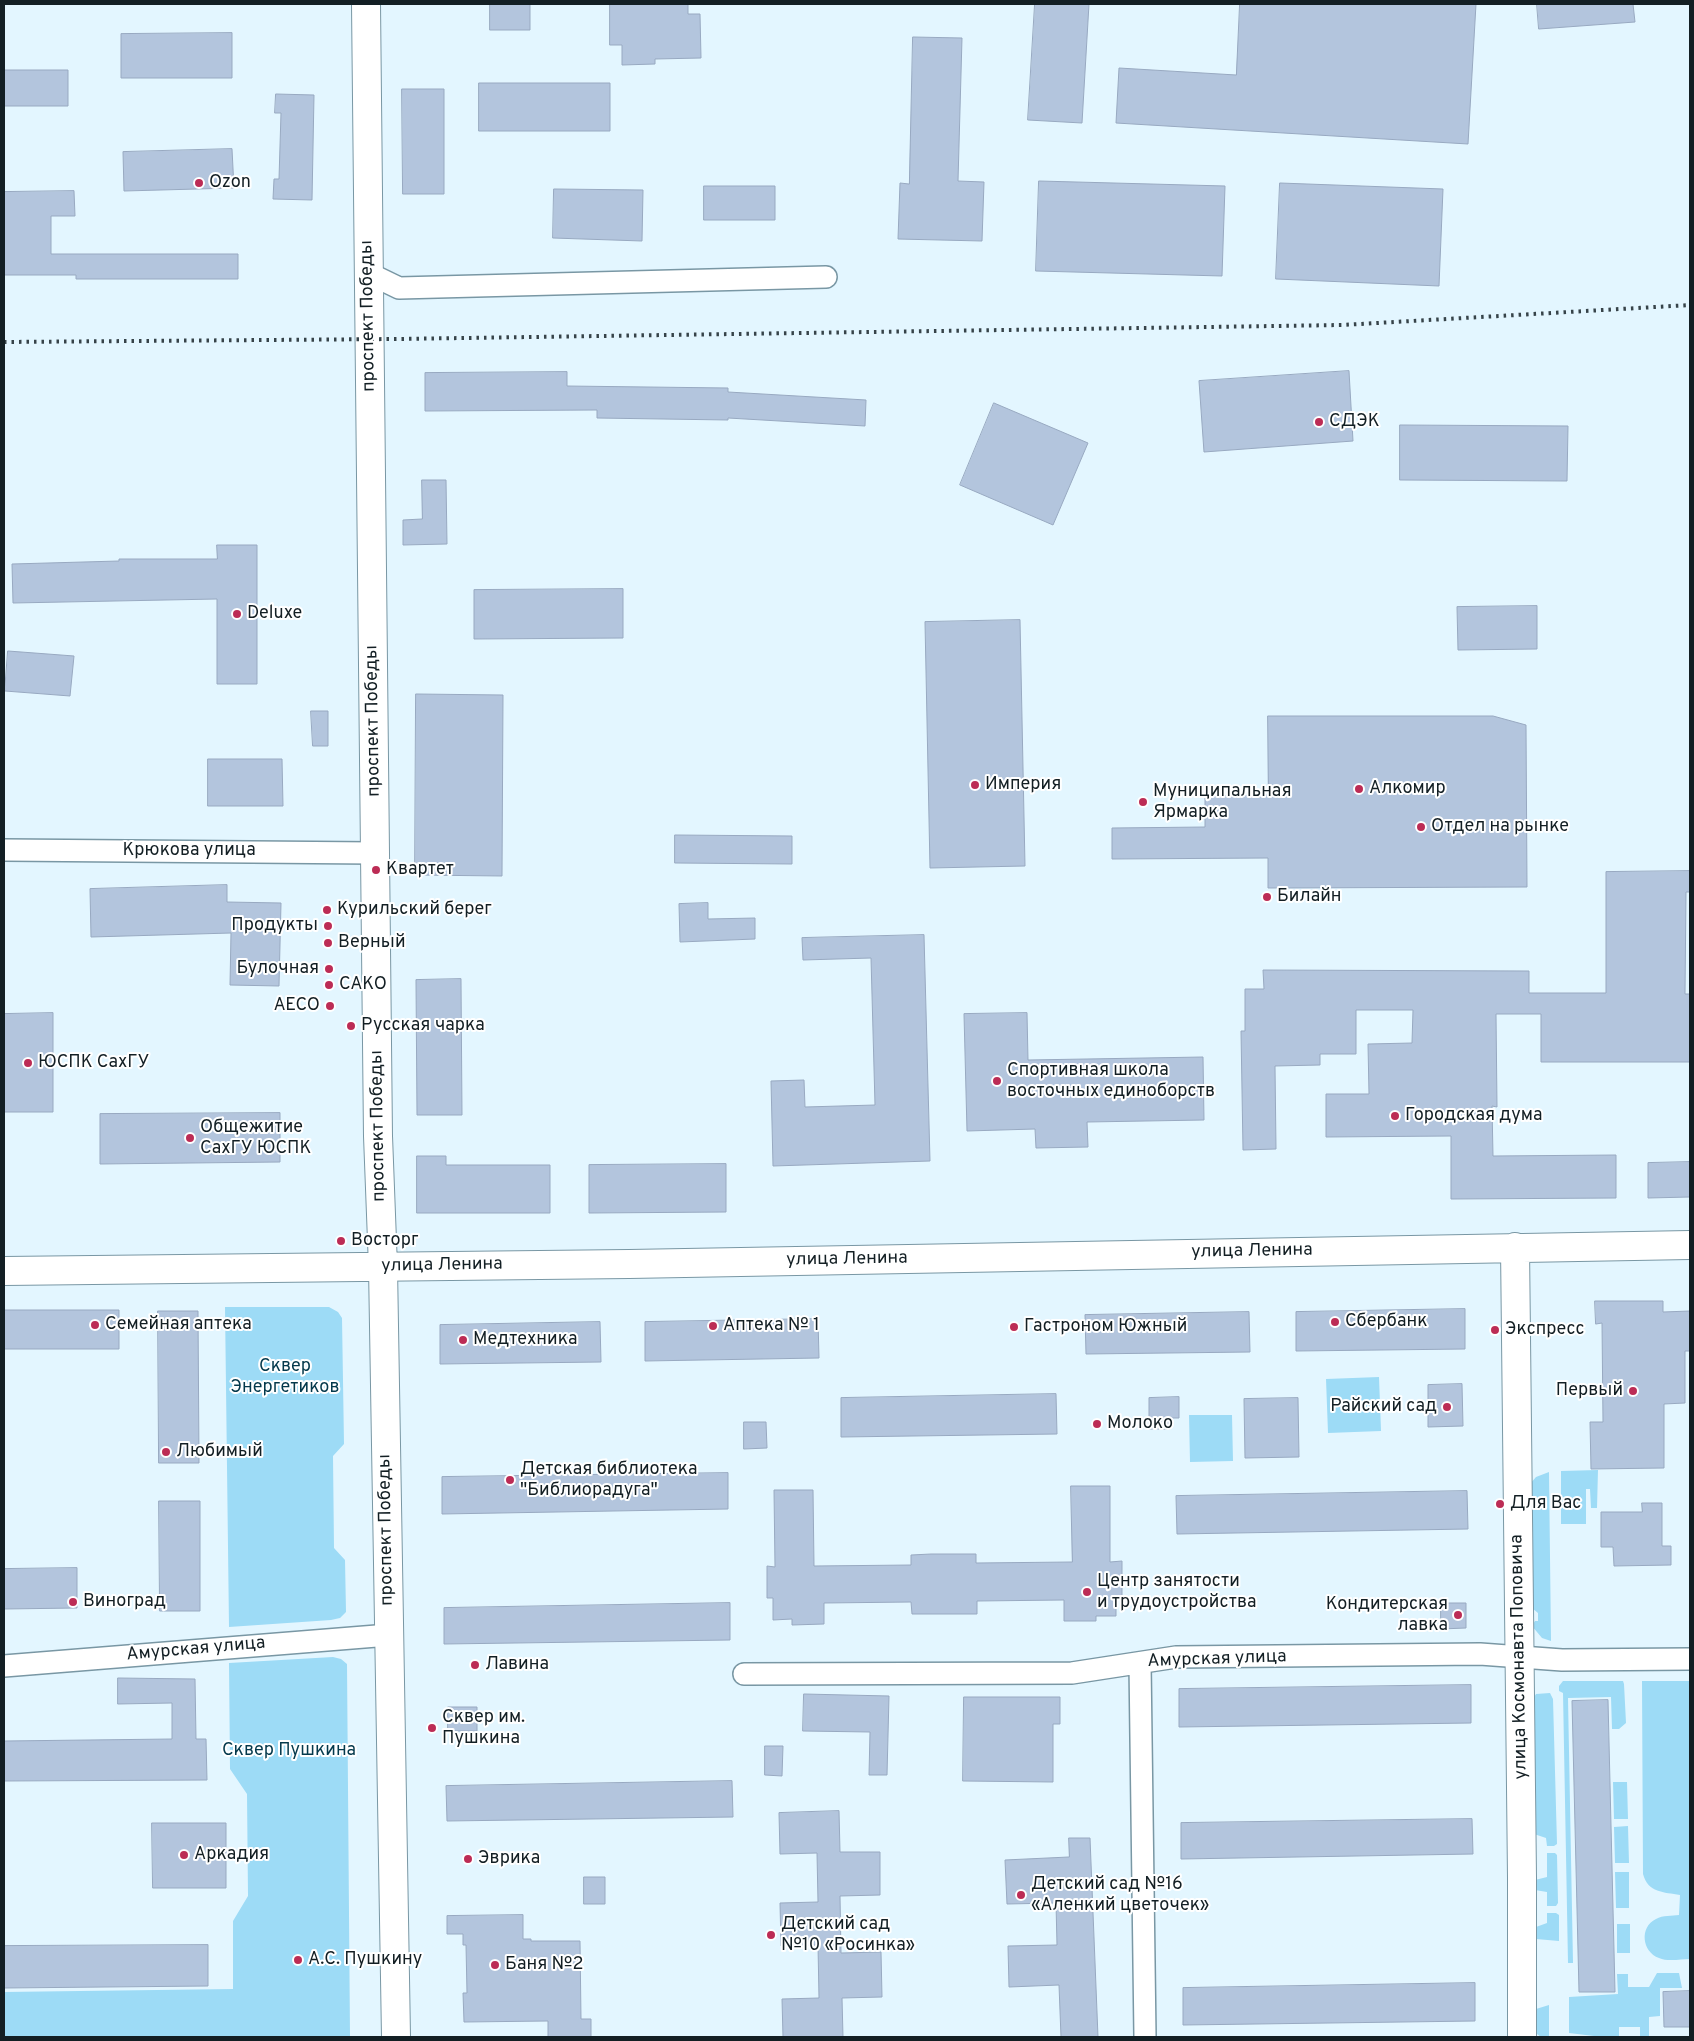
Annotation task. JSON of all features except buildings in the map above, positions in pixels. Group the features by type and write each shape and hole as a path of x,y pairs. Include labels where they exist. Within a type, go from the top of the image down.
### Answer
{"main road":[{"name":"проспект Победы","path":"366,4 378,1136 396,2037"},
{"name":"улица Ленина","path":"4,1271 382,1267 1690,1244"},
{"name":"улица Космонавта Поповича","path":"1515,1247 1522,2037"}],"street":[{"path":"368,272 399,288 826,278"},
{"name":"Крюкова улица","path":"4,850 375,853"},
{"name":"Амурская улица","path":"4,1666 389,1635"},
{"name":"Амурская улица","path":"744,1674 1072,1673 1176,1658 1480,1654 1562,1660 1690,1658"},
{"path":"1140,1663 1145,2037"}],"green space":[{"name":"Сквер Энергетиков","path":"225,1307 329,1307 338,1312 342,1318 344,1444 333,1456 334,1548 345,1560 346,1612 340,1618 229,1627"},
{"path":"1379,1377 1381,1431 1328,1433 1326,1379"},
{"path":"1189,1415 1232,1415 1233,1461 1190,1462"},
{"path":"1598,1470 1597,1508 1591,1508 1590,1489 1586,1489 1586,1524 1561,1524 1561,1471"},
{"path":"1549,1472 1551,1641 1542,1638 1532,1626 1535,1621 1538,1621 1538,1613 1532,1608 1530,1484 1536,1477"},
{"name":"Сквер Пушкина","path":"333,1657 341,1659 347,1664 350,2037 4,2037 4,1992 233,1989 233,1921 248,1896 247,1794 230,1769 229,1663"},
{"path":"1563,1681 1623,1681 1626,1723 1619,1729 1612,1729 1611,1697 1568,1698 1573,1963 1568,1963 1563,1693 1559,1691 1559,1686"},
{"path":"1642,1681 1690,1681 1690,1959 1670,1960 1659,1958 1653,1955 1646,1945 1645,1933 1651,1923 1662,1917 1679,1915 1680,1895 1653,1888 1645,1880 1643,1874"},
{"path":"1550,1693 1553,1699 1557,1844 1554,1846 1547,1846 1546,1838 1534,1834 1533,1699 1536,1694"},
{"path":"1613,1782 1627,1782 1628,1819 1614,1819"},
{"path":"1628,1826 1629,1863 1615,1863 1614,1827"},
{"path":"1547,1853 1555,1853 1557,1855 1558,1903 1556,1906 1547,1906 1547,1892 1535,1890 1535,1880 1547,1877"},
{"path":"1615,1872 1629,1872 1629,1908 1616,1908"},
{"path":"1547,1913 1559,1915 1559,1941 1536,1939 1536,1927 1547,1923"},
{"path":"1617,1924 1630,1924 1630,1953 1617,1953"},
{"path":"1657,1973 1679,1973 1682,1988 1660,1988 1660,2016 1649,2017 1649,2036 1640,2036 1640,2027 1619,2027 1619,2036 1569,2033 1569,1997 1618,1994 1617,1974 1628,1974 1628,1987 1649,1987"},
{"path":"1549,2005 1549,2037 1541,2037 1537,2034 1536,2009"}],"railway":[{"path":"4,342 396,339 1342,325 1690,305"}],"place":[{"name":"Ozon","path":"199,183"},
{"name":"СДЭК","path":"1319,422"},
{"name":"Deluxe","path":"237,614"},
{"name":"Империя","path":"975,785"},
{"name":"Алкомир","path":"1359,789"},
{"name":"Муниципальная Ярмарка","path":"1143,802"},
{"name":"Отдел на рынке","path":"1421,827"},
{"name":"Квартет","path":"376,870"},
{"name":"Билайн","path":"1267,897"},
{"name":"Курильский берег","path":"327,910"},
{"name":"Продукты","path":"328,926"},
{"name":"Верный","path":"328,943"},
{"name":"Булочная","path":"329,969"},
{"name":"САКО","path":"329,985"},
{"name":"AECO","path":"330,1006"},
{"name":"Русская чарка","path":"351,1026"},
{"name":"ЮСПК СахГУ","path":"28,1063"},
{"name":"Спортивная школа восточных единоборств","path":"997,1081"},
{"name":"Городская дума","path":"1395,1116"},
{"name":"Общежитие СахГУ ЮСПК","path":"190,1138"},
{"name":"Восторг","path":"341,1241"},
{"name":"Сбербанк","path":"1335,1322"},
{"name":"Семейная аптека","path":"95,1325"},
{"name":"Аптека № 1","path":"713,1326"},
{"name":"Гастроном Южный","path":"1014,1327"},
{"name":"Экспресс","path":"1495,1330"},
{"name":"Медтехника","path":"463,1340"},
{"name":"Первый","path":"1633,1391"},
{"name":"Райский сад","path":"1447,1407"},
{"name":"Молоко","path":"1097,1424"},
{"name":"Любимый","path":"166,1452"},
{"name":"Детская библиотека \"Библиорадуга\"","path":"510,1480"},
{"name":"Для Вас","path":"1500,1504"},
{"name":"Центр занятости и трудоустройства","path":"1087,1592"},
{"name":"Виноград","path":"73,1602"},
{"name":"Кондитерская лавка","path":"1458,1615"},
{"name":"Лавина","path":"475,1665"},
{"name":"Сквер им. Пушкина","path":"432,1728"},
{"name":"Аркадия","path":"184,1855"},
{"name":"Эврика","path":"468,1859"},
{"name":"Детский сад №16 «Аленкий цветочек»","path":"1021,1895"},
{"name":"Детский сад №10 «Росинка»","path":"771,1935"},
{"name":"А.С. Пушкину","path":"298,1960"},
{"name":"Баня №2","path":"495,1965"}]}
